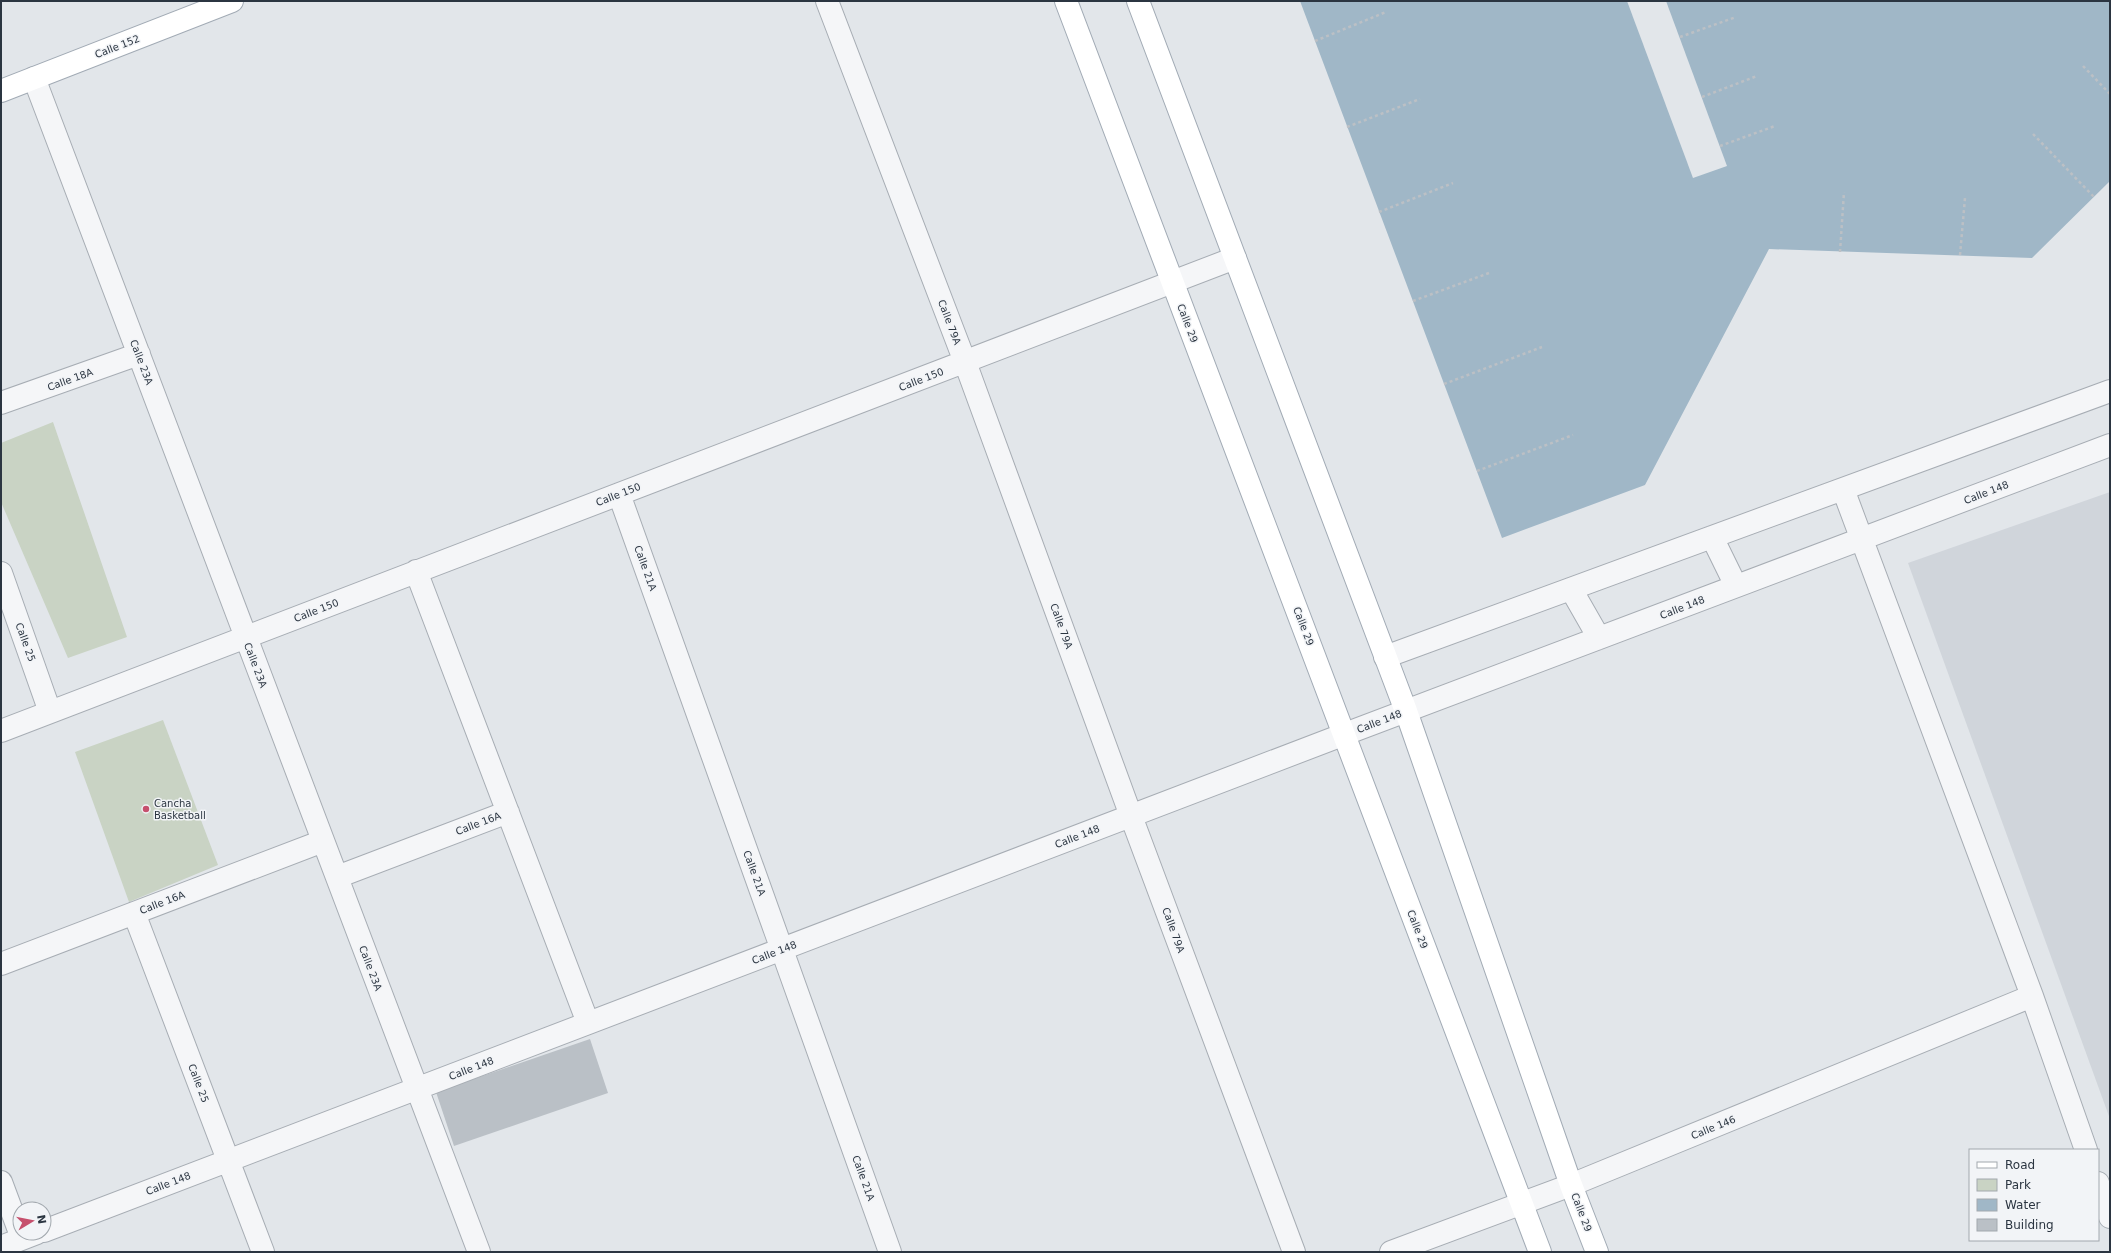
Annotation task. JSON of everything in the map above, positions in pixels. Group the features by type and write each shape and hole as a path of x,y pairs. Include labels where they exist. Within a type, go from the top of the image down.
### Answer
{"main road":[{"name":"Calle 152","path":"1,91 232,1"},
{"name":"Calle 29","path":"1066,1 1540,1252"},
{"name":"Calle 29","path":"1138,1 1406,711 1571,1185 1597,1252"}],"street":[{"name":"Calle 79A","path":"827,1 965,362 1131,816 1294,1252"},
{"name":"Calle 23A","path":"34,78 479,1252"},
{"name":"Calle 150","path":"1,731 1235,258"},
{"name":"Calle 18A","path":"1,403 139,354"},
{"path":"1385,657 2110,391"},
{"name":"Calle 148","path":"52,1228 1345,734 1736,586 1863,540 2110,445"},
{"path":"1843,489 2032,996 2086,1149"},
{"name":"Calle 21A","path":"619,494 890,1252"},
{"path":"1712,537 1736,586"},
{"path":"416,571 588,1023"},
{"name":"Calle 25","path":"1,573 50,712"},
{"path":"1572,589 1600,638"},
{"name":"Calle 16A","path":"337,877 508,812"},
{"name":"Calle 16A","path":"1,964 323,841"},
{"name":"Calle 25","path":"134,913 263,1252"},
{"name":"Calle 146","path":"1391,1252 1571,1185 2032,996"},
{"path":"1,1182 12,1207"},
{"path":"2099,1186 2110,1217"},
{"path":"1,1247 18,1241"}],"path":[{"path":"1315,41 1386,12"},
{"path":"1680,37 1736,17"},
{"path":"2083,66 2110,94"},
{"path":"1702,97 1757,76"},
{"path":"1347,126 1420,99"},
{"path":"1720,146 1775,126"},
{"path":"2033,134 2094,197"},
{"path":"1379,212 1453,183"},
{"path":"1840,252 1844,192"},
{"path":"1960,255 1965,198"},
{"path":"1413,301 1488,273"},
{"path":"1444,384 1542,347"},
{"path":"1477,471 1573,435"}],"shaded area":[{"path":"2110,492 2110,1119 1908,563"}],"green space":[{"path":"53,422 127,637 68,658 1,502 1,443"},
{"name":"Cancha Basketball","path":"163,720 218,865 129,902 75,752"}],"water":[{"path":"1300,1 2110,1 2110,181 2032,258 1769,249 1645,485 1502,538"}],"pier":[{"path":"1627,1 1666,1 1727,166 1693,178"}],"building":[{"path":"590,1039 608,1093 454,1146 436,1092"}],"place":[{"name":"Cancha Basketball","path":"146,809"}]}
